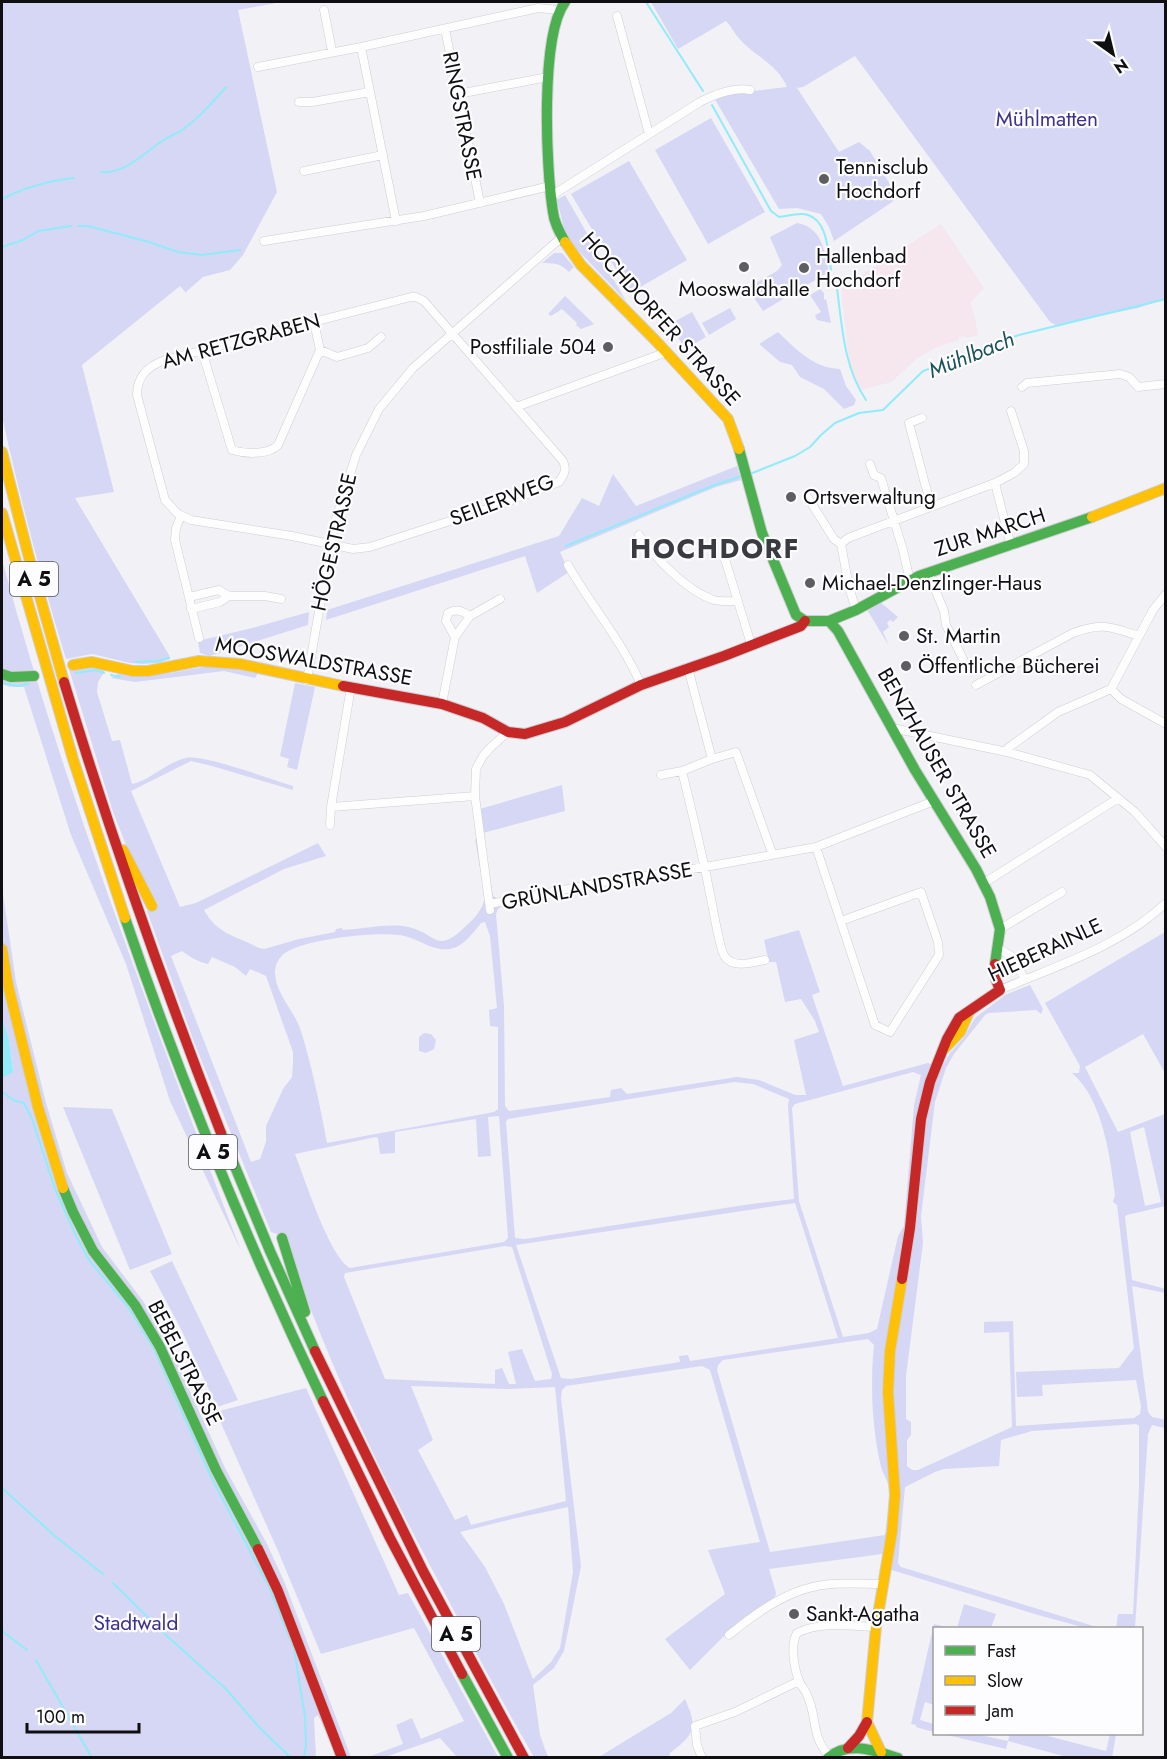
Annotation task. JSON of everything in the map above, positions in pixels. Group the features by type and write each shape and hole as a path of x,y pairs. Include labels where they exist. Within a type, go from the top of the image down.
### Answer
{"main road":[{"name":"HOCHDORFER STRASSE","path":"562,6 553,30 546,119 553,215 562,237 581,265 667,352 728,419 762,533 789,602 796,615 805,621"},
{"name":"A 5","path":"2,452 38,591 112,833 178,1020 227,1147 271,1253 420,1565 524,1758"},
{"name":"ZUR MARCH","path":"829,621 856,610 928,572 1073,525 1166,488"},
{"name":"A 5","path":"2,513 75,769 169,1039 216,1159 296,1344 346,1450 407,1574 508,1758"},
{"path":"805,621 829,621"},
{"name":"MOOSWALDSTRASSE","path":"73,665 92,662 133,671 148,671 199,662 240,664 307,680 442,704 483,718 508,732 525,734 565,722 640,685 724,657 751,644 801,626 805,621"},
{"name":"BENZHAUSER STRASSE","path":"829,621 838,631 934,801 984,883 995,909 1000,929 995,968 1000,990"},
{"path":"2,674 11,677 34,676"},
{"path":"112,833 134,867 152,906"},
{"name":"BEBELSTRASSE","path":"2,949 8,985 38,1107 59,1177 73,1212 93,1251 135,1305 160,1347 216,1470 278,1591 342,1758"},
{"name":"HIEBERAINLE","path":"867,1722 876,1627 896,1495 888,1392 890,1351 910,1228 924,1101 947,1039 959,1018 1000,990"},
{"path":"282,1238 302,1298 309,1335"},
{"path":"848,1748 859,1736 867,1722"},
{"path":"867,1722 881,1752"},
{"path":"828,1757 836,1751 848,1748 881,1752 898,1758"}],"street":[{"name":"RINGSTRASSE","path":"258,67 537,8 562,6"},
{"path":"324,10 332,51"},
{"path":"617,16 649,134"},
{"name":"RINGSTRASSE","path":"445,28 480,203"},
{"path":"361,47 396,221"},
{"path":"458,94 548,77"},
{"name":"RINGSTRASSE","path":"264,241 396,221 550,191 713,96 741,88 750,90"},
{"path":"299,102 312,102 370,92"},
{"path":"304,171 383,155"},
{"name":"HÖGESTRASSE","path":"307,680 330,545 354,460 379,409 412,368 562,237"},
{"name":"AM RETZGRABEN","path":"181,516 165,500 137,391 141,377 154,364 416,297 424,301 452,332"},
{"path":"202,351 232,450 243,454 274,449 278,445 320,350 314,322"},
{"name":"SEILERWEG","path":"330,545 353,549 370,547 499,505 559,482 564,476 566,468 563,461 452,332"},
{"path":"320,350 337,357 368,348 381,336"},
{"path":"516,407 667,352"},
{"path":"1022,387 1027,383 1120,374 1129,377 1138,387 1166,384"},
{"path":"841,544 849,538 995,483 1014,473 1024,464 1024,451 1011,411"},
{"path":"922,418 909,423 933,506"},
{"path":"870,464 874,475 880,478 910,581"},
{"path":"995,483 1011,546"},
{"path":"808,498 834,539 841,544 856,610"},
{"path":"199,638 175,540 176,528 181,516 191,520 292,536 330,545"},
{"path":"639,535 654,554 699,593 717,601 738,601"},
{"path":"724,556 751,644"},
{"path":"568,565 597,614 626,655 640,685"},
{"path":"928,572 944,611 946,625 964,661"},
{"path":"189,597 219,590 229,596 265,596 282,599"},
{"path":"1007,753 1008,748 1058,712 1111,689 1153,610 1166,594"},
{"path":"191,609 220,602 229,596"},
{"path":"442,704 455,637 470,616 500,599"},
{"path":"455,637 446,621 448,613 460,610 470,616"},
{"path":"976,685 1087,628 1107,626 1139,636"},
{"path":"688,669 712,759"},
{"path":"330,825 351,687"},
{"path":"1111,689 1121,699 1166,724"},
{"path":"892,728 1007,753 1089,775 1135,812 1166,847"},
{"path":"331,807 475,796 476,769 483,756 508,732"},
{"path":"662,775 682,771 736,752 772,853"},
{"path":"682,771 705,867"},
{"name":"GRÜNLANDSTRASSE","path":"475,796 490,907 604,882 705,867 816,846 934,801"},
{"path":"984,883 1117,798"},
{"path":"816,846 875,1025 890,1032 939,955 938,942 921,892 841,921"},
{"name":"GRÜNLANDSTRASSE","path":"705,867 725,957 734,963 742,964 765,960"},
{"path":"1000,929 1062,892"},
{"name":"HIEBERAINLE","path":"1000,990 1077,960 1104,946 1153,915 1166,903"},
{"path":"998,948 1011,956 1025,979"},
{"path":"729,1635 757,1612 795,1593 830,1584 883,1584"},
{"path":"828,1757 820,1746 808,1696 799,1681 793,1640 797,1633 804,1629 826,1626 876,1627"},
{"path":"702,1758 697,1744 695,1726 735,1712 799,1681"}],"shaded area":[{"path":"941,224 984,288 970,303 978,335 959,337 959,340 935,348 916,359 891,382 861,390 853,373 848,353 841,288"}],"green space":[{"path":"2,2 282,2 238,10 277,192 243,255 230,270 203,277 186,293 180,286 82,365 114,492 75,498 169,655 170,659 159,663 130,663 92,654 66,659 16,477 2,416"},
{"name":"Mühlmatten","path":"651,2 1165,2 1165,299 1138,308 1056,325 1050,322 855,56 803,87 797,88 839,152 859,142 870,151 898,198 834,241 821,214 797,208 779,209 713,96 787,87 783,79 743,43 726,21 678,49"},
{"path":"711,118 765,212 708,244 655,150"},
{"path":"629,161 687,260 630,293 571,194"},
{"path":"565,195 626,301 573,245 564,228 557,200"},
{"name":"Hallenbad Hochdorf","path":"797,223 812,230 821,241 829,272 763,311 750,292 754,289 752,285 777,271 782,265 770,237"},
{"path":"554,253 562,253 574,267 569,272 559,265 542,263"},
{"path":"820,289 824,293 824,300 826,299 831,323 817,320 815,315 821,312 810,295"},
{"path":"565,296 594,324 581,329 562,309 551,316 548,314"},
{"path":"730,308 736,319 709,335 702,323"},
{"path":"692,312 706,337 685,349 670,324"},
{"path":"778,332 798,351 813,361 830,368 840,369 846,386 856,400 854,405 844,409 824,389 800,377 792,365 780,362 759,344"},
{"path":"737,466 741,480 716,487 560,552 569,572 537,593 525,556 326,620 327,610 559,536 582,498 599,506 613,474 636,506"},
{"path":"2,560 27,648 83,822 144,994 241,1251 170,1101 126,964 71,835 24,687 10,687 2,684"},
{"path":"880,602 898,617 893,622 890,620 887,623 889,627 883,632 889,646 866,608"},
{"path":"309,612 308,625 210,656 200,653 198,641"},
{"path":"216,665 258,673 255,678 224,671 135,682 111,678 119,673 147,677"},
{"path":"102,667 106,669 98,682 97,692 112,741 120,740 132,784 146,779 179,760 195,758 293,786 293,790 191,761 131,791 180,907 196,903 318,843 326,856 284,869 204,910 221,930 259,948 264,949 335,932 336,929 342,928 343,930 403,926 436,940 448,939 474,918 484,901 475,839 483,839 493,896 498,899 636,880 505,904 498,909 496,914 504,1006 505,1106 509,1111 610,1097 611,1090 621,1088 627,1094 737,1077 759,1080 795,1095 806,1095 794,1040 819,1032 801,999 785,1002 776,962 769,962 764,940 799,930 820,992 812,995 843,1086 928,1063 942,1067 975,1018 1005,995 1030,985 1043,1009 1041,1014 1036,1010 985,1015 954,1054 946,1068 935,1102 921,1216 923,1243 906,1376 906,1419 911,1422 911,1435 907,1440 907,1466 912,1470 918,1470 1012,1427 1009,1332 984,1333 984,1322 1013,1321 1016,1426 1134,1418 1140,1414 1141,1406 1136,1380 1042,1385 1043,1396 1017,1397 1016,1372 1119,1368 1134,1348 1117,1205 1113,1202 1115,1195 1113,1180 1103,1129 1091,1098 1083,1084 1072,1073 1079,1073 1080,1066 1045,1003 1165,932 1165,1073 1143,1034 1085,1067 1118,1132 1165,1114 1165,1206 1125,1217 1132,1280 1166,1289 1165,1293 1132,1286 1148,1412 1152,1417 1166,1420 1165,1428 1152,1425 1148,1434 1135,1627 1116,1627 1118,1614 1133,1614 1139,1487 1139,1426 1136,1424 1032,1431 1001,1440 999,1466 944,1469 905,1487 898,1563 901,1567 1097,1627 1082,1627 1038,1615 882,1567 882,1554 769,1569 776,1593 775,1597 739,1621 690,1670 665,1639 725,1594 708,1550 760,1542 710,1370 702,1366 566,1386 562,1390 561,1398 581,1566 564,1651 554,1668 533,1685 540,1735 548,1757 534,1757 424,1554 366,1438 314,1319 285,1237 271,1232 194,1042 147,911 158,904 126,845 113,812 69,669","holes":["485,922 490,936 497,1008 489,1010 490,1026 498,1027 498,1109 494,1112 327,1143 316,1086 301,1031 278,988 275,969 279,959 295,948 323,940 387,934 405,936 436,948 450,949 463,943 481,923","182,951 208,964 212,957 235,967 246,976 250,969 266,976 293,1052 292,1077 283,1089 266,1126 266,1142 260,1159 251,1162 171,956","913,1072 921,1075 914,1105 904,1226 898,1236 877,1329 869,1333 843,1337 799,1201 792,1108 795,1104","734,1082 753,1084 789,1099 794,1199 525,1239 515,1238 506,1122 508,1119","499,1116 508,1238 504,1242 350,1268 342,1261 326,1233 295,1154 376,1137 380,1154 395,1153 395,1132 476,1119 478,1157 491,1156 488,1117","1144,1127 1161,1202 1145,1206 1130,1132","795,1203 838,1338 690,1361 688,1355 679,1356 680,1362 571,1379 561,1378 516,1245","505,1246 512,1247 552,1374 551,1379 535,1381 522,1349 508,1352 516,1384 509,1384 502,1368 495,1370 495,1384 385,1379 344,1277 345,1273","868,1339 874,1345 872,1375 874,1422 881,1467 889,1488 885,1535 770,1552 717,1370 723,1360","411,1386 507,1389 555,1387 566,1501 471,1525 467,1515 455,1520 418,1450 433,1440","568,1507 573,1572 560,1648 551,1662 533,1679 504,1604 485,1567 460,1532"]},
{"path":"295,683 315,687 297,770 287,767 289,759 280,756"},
{"path":"562,785 565,811 483,833 480,809"},
{"name":"Stadtwald","path":"2,887 16,982 46,1103 67,1173 102,1247 143,1301 168,1343 225,1468 266,1542 284,1581 351,1757 337,1757 318,1715 314,1718 316,1757 2,1757 2,1077 13,1071 9,1040 2,1017"},
{"path":"424,1033 431,1034 436,1040 434,1049 426,1053 419,1051 419,1037"},
{"path":"63,1107 112,1109 172,1254 130,1270"},
{"path":"172,1261 238,1400 217,1407 181,1329 150,1271"},
{"path":"306,1388 399,1595 408,1593 498,1757 457,1757 440,1738 385,1757 368,1757 403,1744 396,1725 412,1718 421,1739 464,1721 414,1628 321,1654 216,1412"},
{"path":"964,1604 996,1614 991,1627 957,1627"},
{"path":"933,1628 933,1705 925,1702 920,1720 933,1724 933,1732 911,1724"},
{"path":"685,1699 692,1717 692,1730 685,1741 670,1753 669,1757 597,1758 671,1713"},
{"path":"947,1735 980,1735 1008,1741 1006,1749"},
{"path":"1010,1735 1044,1735 1106,1751 1110,1735 1116,1735 1112,1758 1067,1757 1008,1741"}],"water":[{"path":"2,1017 9,1040 13,1072 2,1078"}],"waterway":[{"path":"646,2 703,91"},
{"path":"101,172 110,172 126,166 182,130 200,115 226,87"},
{"path":"712,105 771,211 779,217 805,214 815,218 820,224 826,238 831,270"},
{"path":"2,199 37,185 74,178"},
{"path":"2,247 23,240 38,231 71,226"},
{"path":"79,226 88,226 149,242 178,252 202,255 240,250"},
{"path":"837,288 848,361 866,400"},
{"name":"Mühlbach","path":"750,474 795,456 810,447 835,423 859,413 883,410 923,371 943,364 947,360 1019,335 1166,299"},
{"name":"Mühlbach","path":"566,546 742,476"},
{"path":"136,662 169,658"},
{"path":"76,673 96,670 104,673"},
{"path":"111,675 120,677"},
{"path":"2,683 19,686 28,684"},
{"path":"2,1092 15,1101 24,1103 32,1119 55,1189 76,1236 89,1260 128,1307 154,1349 212,1479 269,1587 294,1649 305,1717 304,1758"},
{"path":"2,1488 56,1537 103,1574"},
{"path":"113,1583 226,1689 259,1727 291,1758"},
{"path":"2,1631 27,1650"},
{"path":"36,1660 92,1758"}],"traffic: fast":[{"path":"565,2 557,19 548,72 547,136 553,212 565,242"},
{"path":"739,449 762,533 796,615 805,621 829,621 856,610 919,576 1092,517"},
{"path":"829,621 838,631 915,770 976,869 990,897 1000,929 995,964"},
{"path":"2,674 11,677 34,676"},
{"path":"125,918 169,1041 217,1162 268,1282 323,1401"},
{"path":"221,1133 315,1351"},
{"path":"63,1188 93,1251 135,1305 160,1347 216,1470 258,1549"},
{"path":"282,1238 305,1312"},
{"path":"462,1674 508,1758"},
{"path":"828,1758 844,1749 853,1748 871,1750 898,1758"}],"traffic: slow":[{"path":"565,242 581,265 728,419 739,449"},
{"path":"2,452 64,682"},
{"path":"1092,517 1166,488"},
{"path":"2,513 73,759 125,918"},
{"path":"73,665 92,662 133,671 148,671 199,661 240,664 343,686"},
{"path":"123,850 152,906"},
{"path":"2,949 8,985 38,1107 63,1188"},
{"path":"944,1049 960,1032 969,1012"},
{"path":"881,1752 867,1722 876,1627 892,1532 895,1495 888,1392 890,1351 902,1279"}],"traffic: jam":[{"path":"343,686 442,704 483,718 508,732 525,734 565,722 641,685 801,626 805,621"},
{"path":"64,682 138,909 221,1133"},
{"path":"902,1279 910,1228 921,1119 930,1082 947,1039 959,1018 1000,990 996,980 995,964"},
{"path":"315,1351 423,1571 524,1758"},
{"path":"323,1401 390,1538 462,1674"},
{"path":"258,1549 278,1591 342,1758"},
{"path":"848,1748 859,1736 867,1722"}],"place":[{"name":"Tennisclub Hochdorf","path":"824,179"},
{"name":"Mooswaldhalle","path":"744,267"},
{"name":"Hallenbad Hochdorf","path":"804,268"},
{"name":"Postfiliale 504","path":"608,347"},
{"name":"Ortsverwaltung","path":"791,497"},
{"name":"Michael-Denzlinger-Haus","path":"810,583"},
{"name":"St. Martin","path":"904,636"},
{"name":"Öffentliche Bücherei","path":"906,666"},
{"name":"Sankt-Agatha","path":"794,1614"}],"district":[{"name":"HOCHDORF","path":"715,548"}]}
